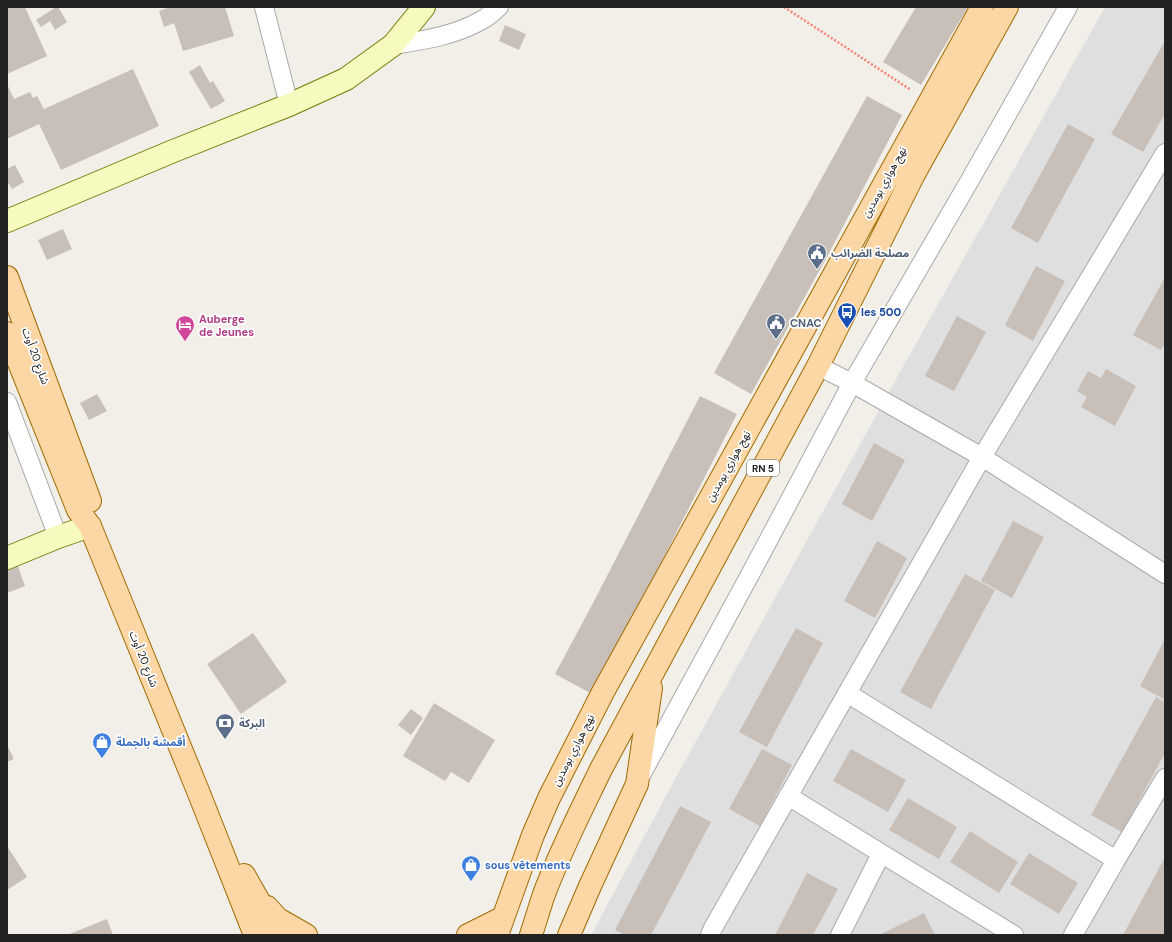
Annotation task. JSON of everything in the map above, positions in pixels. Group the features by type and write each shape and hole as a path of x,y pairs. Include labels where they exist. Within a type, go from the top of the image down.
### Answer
{"main road":[{"name":"نهج هواري بومدين","path":"500,926 549,798 603,692 982,7"},
{"name":"نهج هواري بومدين","path":"531,935 543,897 579,814 601,769 818,366 913,176 1007,7"},
{"name":"شارع 20 أوت","path":"7,277 91,504 90,526"},
{"name":"شارع 20 أوت","path":"7,333 78,510 90,526 255,935"},
{"path":"570,935 590,886 637,784 653,673"},
{"name":"شارع 20 أوت","path":"198,791 254,892 282,930 306,935"},
{"path":"468,935 500,926"}],"street":[{"path":"264,7 289,105"},
{"path":"7,221 171,152 289,105 346,79 393,45 424,7"},
{"path":"393,45 432,39 455,33 484,20 500,7"},
{"path":"637,784 852,383 1068,7"},
{"path":"710,935 982,457 1165,153"},
{"path":"818,366 852,383 982,457 1165,574"},
{"path":"7,402 58,538"},
{"path":"7,558 90,526"},
{"path":"847,693 1116,860"},
{"path":"1073,935 1165,778"},
{"path":"788,796 1014,935"},
{"path":"840,935 881,854"}],"path":[{"path":"784,7 929,101"}],"shaded area":[{"path":"1105,7 1165,7 1165,935 591,935 674,781 900,372"}],"building":[{"path":"7,7 25,7 47,56 7,74"},
{"path":"58,7 67,22 55,30 50,21 41,27 36,20"},
{"path":"171,7 225,7 234,36 183,51 174,23 164,27 159,11"},
{"path":"916,7 968,7 921,85 883,62"},
{"path":"505,25 526,34 519,50 499,41"},
{"path":"1165,41 1165,114 1143,152 1111,134"},
{"path":"200,65 210,83 213,81 225,101 211,109 189,72"},
{"path":"133,69 159,126 61,170 39,124 7,139 7,84 14,99 30,92 33,98 37,96 44,109"},
{"path":"867,96 902,115 828,255 751,394 714,373"},
{"path":"1068,124 1095,139 1038,243 1011,228"},
{"path":"15,165 24,182 12,189 7,181 7,169"},
{"path":"63,229 72,249 47,260 38,240"},
{"path":"1036,266 1065,281 1033,341 1005,325"},
{"path":"1165,277 1165,343 1161,350 1133,335"},
{"path":"957,316 986,332 954,391 925,376"},
{"path":"1106,369 1136,386 1115,426 1081,407 1087,397 1077,391 1088,371 1101,378"},
{"path":"97,394 107,411 89,420 80,403"},
{"path":"700,396 737,414 592,694 555,674"},
{"path":"874,443 905,460 872,521 842,504"},
{"path":"1013,521 1044,537 1012,598 981,581"},
{"path":"877,541 907,558 875,618 844,601"},
{"path":"17,564 25,586 7,593 7,567"},
{"path":"965,574 995,590 931,709 900,692"},
{"path":"796,628 823,643 767,747 739,732"},
{"path":"253,633 287,682 241,714 207,664"},
{"path":"1165,639 1165,700 1140,686"},
{"path":"1156,697 1165,702 1165,753 1122,832 1091,815"},
{"path":"434,703 495,740 469,783 451,772 445,781 403,756"},
{"path":"411,709 423,718 411,735 398,725"},
{"path":"7,745 14,759 7,762"},
{"path":"762,749 792,765 760,826 729,809"},
{"path":"851,749 906,780 888,812 833,781"},
{"path":"908,798 957,827 939,859 889,830"},
{"path":"680,806 711,822 651,935 625,935 615,930"},
{"path":"970,831 1018,862 999,893 950,862"},
{"path":"7,846 27,877 7,890"},
{"path":"1029,853 1078,883 1059,914 1010,884"},
{"path":"1165,857 1164,935 1123,935"},
{"path":"807,873 838,889 813,935 775,935"},
{"path":"924,913 935,935 879,935"},
{"path":"107,919 113,935 67,935"}],"place":[{"name":"مصلحة الضرائب","path":"817,270"},
{"name":"les 500","path":"847,329"},
{"name":"CNAC","path":"776,340"},
{"name":"Auberge de Jeunes","path":"185,342"},
{"name":"البركة","path":"225,740"},
{"name":"أقمشة بالجملة","path":"102,759"},
{"name":"sous vêtements","path":"471,882"}]}
